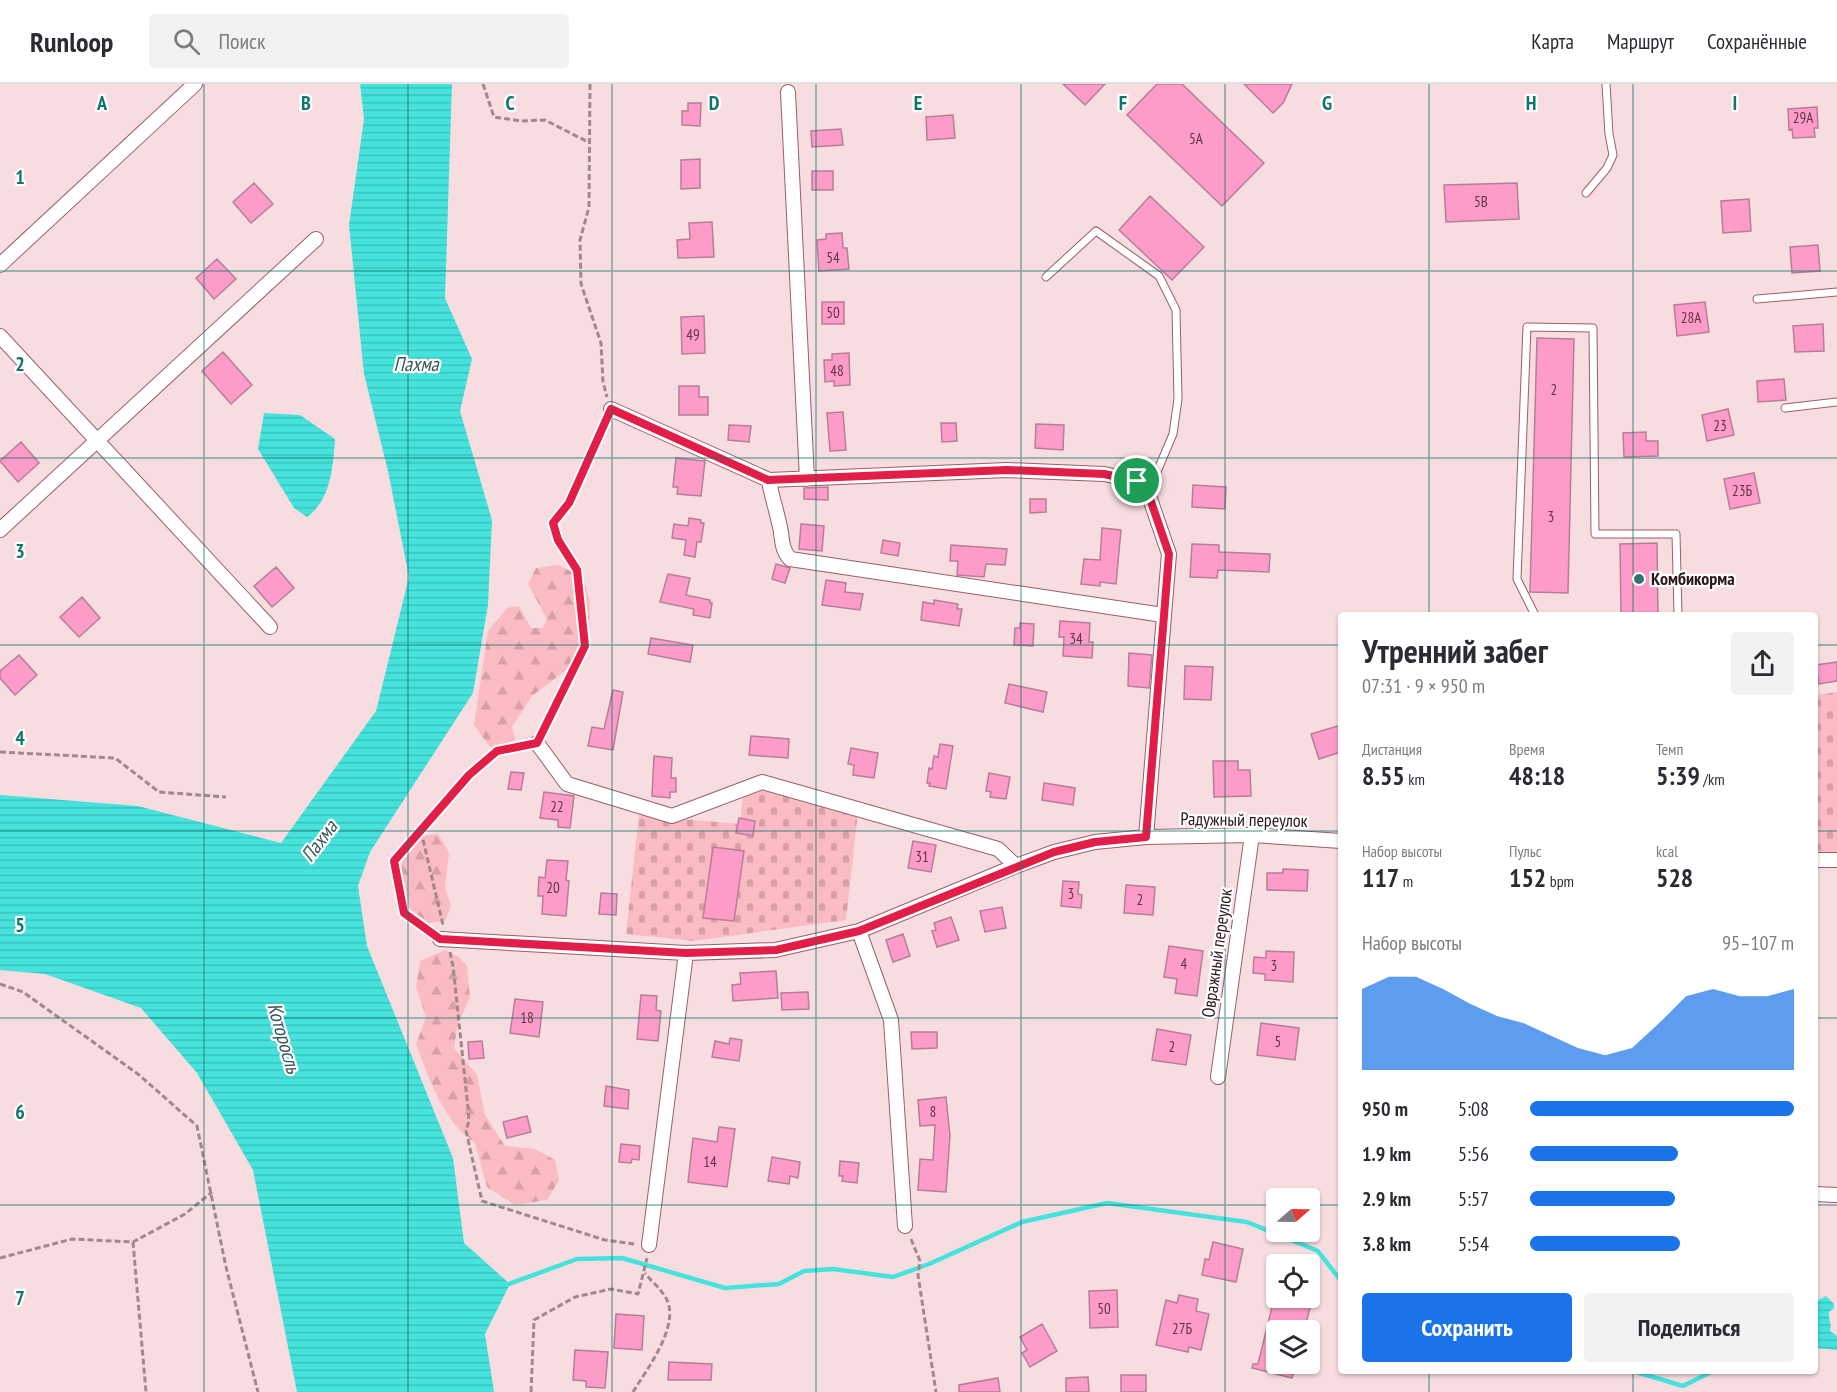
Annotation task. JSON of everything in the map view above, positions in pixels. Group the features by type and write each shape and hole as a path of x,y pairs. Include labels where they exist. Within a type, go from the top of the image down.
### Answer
{"street":[{"path":"0,265 195,84"},
{"path":"788,87 807,479"},
{"path":"0,530 316,239"},
{"path":"0,336 270,627"},
{"path":"611,409 768,480 1007,470 1104,474 1137,481 1148,493 1169,554 1146,837"},
{"path":"768,480 773,506 780,523 782,543 790,559 1163,615"},
{"path":"537,743 567,784 672,816 762,782 998,849 1016,866"},
{"name":"Радужный переулок","path":"443,939 686,953 776,950 859,931 1016,866 1054,852 1095,842 1146,837 1252,835 1338,841"},
{"name":"Овражный переулок","path":"1218,1077 1252,835"},
{"path":"1818,860 1837,860"},
{"path":"859,931 891,1020 905,1226"},
{"path":"646,1245 686,953"},
{"path":"1818,1194 1837,1195"}],"lane":[{"path":"1586,193 1607,168 1613,155 1609,134 1606,84"},
{"path":"1046,277 1096,231 1159,276 1176,310 1178,399 1173,434 1148,493"},
{"path":"1756,299 1837,292"},
{"path":"1534,612 1517,579 1527,327 1593,328 1595,534 1676,534 1678,612"},
{"path":"1785,408 1837,402"}],"path":[{"path":"483,84 494,117 521,121 545,120 590,143"},
{"path":"443,939 404,913 394,861 469,775 497,751 537,743 585,646 577,570 558,540 553,523 569,503 611,409 603,382 601,343 580,284 580,240 589,207 590,84"},
{"path":"0,752 115,758 159,792 226,797"},
{"path":"421,831 443,939 453,966 468,1108 469,1121 466,1131 482,1201 605,1240 646,1245"},
{"path":"0,984 23,992 138,1074 197,1126 226,1267 258,1392"},
{"path":"0,1258 72,1239 133,1242 185,1214 212,1192"},
{"path":"905,1226 920,1261 918,1275 936,1392"},
{"path":"133,1242 146,1392"},
{"path":"531,1392 534,1320 575,1297 610,1289 638,1294 645,1273 666,1299 669,1314 665,1338 633,1392"}],"green space":[{"path":"558,565 583,577 590,602 589,641 570,667 532,696 512,727 515,739 508,746 490,747 474,725 488,631 507,608 519,606 531,628 543,628 547,619 528,584 536,568"},
{"path":"1837,692 1837,854 1818,854 1818,695"},
{"path":"775,785 858,812 846,920 694,941 626,934 639,815 740,824 743,795"},
{"path":"438,834 449,852 445,888 451,906 445,921 429,923 407,907 400,865 422,836"},
{"path":"445,950 460,958 467,966 470,998 458,1023 454,1048 477,1075 485,1115 505,1146 535,1149 555,1160 559,1180 547,1200 515,1205 487,1187 475,1143 454,1123 438,1098 426,1071 416,1044 426,1017 416,987 420,961"}],"water":[{"path":"360,84 452,84 445,298 472,359 460,411 492,520 488,605 473,693 370,852 358,886 367,946 453,1158 464,1243 510,1284 485,1334 494,1392 297,1392 253,1170 197,1073 141,1008 45,974 0,970 0,795 138,806 281,843 376,711 409,577 388,471 364,374 349,225 364,119"},
{"path":"264,413 300,415 335,439 332,472 326,492 315,510 307,517 294,508 258,449"},
{"path":"1826,1296 1834,1304 1834,1308 1829,1312 1830,1331 1837,1336 1837,1350 1818,1348 1818,1300"}],"building":[{"path":"1063,84 1105,84 1085,105"},
{"path":"1157,84 1182,84 1264,163 1222,206 1127,115"},
{"path":"1244,84 1292,84 1283,103 1273,113"},
{"path":"688,103 701,103 700,126 682,125 682,111 688,111"},
{"path":"1817,107 1818,128 1814,128 1815,137 1793,138 1792,129 1789,130 1788,109"},
{"path":"953,115 955,138 927,140 926,117"},
{"path":"841,129 843,145 812,147 811,131"},
{"path":"700,159 700,188 681,189 681,160"},
{"path":"812,171 833,171 833,190 812,190"},
{"path":"254,183 273,204 251,223 233,202"},
{"path":"1517,183 1519,219 1446,222 1444,185"},
{"path":"1150,196 1204,247 1172,280 1119,230"},
{"path":"1749,199 1751,231 1723,233 1721,201"},
{"path":"712,222 714,257 678,258 677,240 690,239 689,223"},
{"path":"842,233 843,248 847,248 849,269 819,271 817,240 826,239 826,234"},
{"path":"1818,245 1820,271 1792,273 1790,247"},
{"path":"217,259 236,279 214,299 196,278"},
{"path":"822,302 844,302 844,324 822,324"},
{"path":"1705,302 1709,332 1677,336 1674,305"},
{"path":"704,316 705,353 682,354 681,317"},
{"path":"1823,324 1824,351 1795,352 1793,326"},
{"path":"1537,338 1574,339 1568,593 1530,592"},
{"path":"223,352 252,385 231,404 202,371"},
{"path":"849,353 850,385 834,386 834,381 825,382 824,360 832,360 832,354"},
{"path":"1784,379 1786,400 1758,402 1757,381"},
{"path":"679,386 699,386 699,397 708,397 708,415 679,415"},
{"path":"1728,409 1734,435 1707,441 1702,415"},
{"path":"843,412 846,450 830,451 827,413"},
{"path":"941,423 956,423 957,441 942,442"},
{"path":"1036,424 1064,425 1063,450 1035,448"},
{"path":"729,425 751,426 749,442 728,440"},
{"path":"1646,432 1646,441 1658,441 1658,456 1624,457 1623,433"},
{"path":"21,442 39,463 18,482 0,461"},
{"path":"676,458 705,461 701,496 677,494 678,487 673,487"},
{"path":"1754,473 1760,503 1730,509 1724,479"},
{"path":"1193,485 1226,487 1225,509 1192,507"},
{"path":"828,487 828,500 804,499 804,488"},
{"path":"1030,499 1046,499 1046,512 1030,513"},
{"path":"689,518 701,520 701,523 704,523 701,542 697,542 695,557 684,555 686,540 672,538 674,524 688,526"},
{"path":"801,524 824,526 822,551 799,549"},
{"path":"1102,528 1121,530 1116,584 1100,582 1100,586 1081,584 1084,559 1100,560"},
{"path":"883,540 900,543 898,556 881,553"},
{"name":"Комбикорма","path":"1657,543 1658,612 1621,612 1620,544"},
{"path":"1192,544 1219,545 1219,552 1270,554 1269,572 1218,570 1217,578 1190,577"},
{"path":"951,545 1007,549 1005,565 986,564 984,577 957,575 958,561 950,561"},
{"path":"776,564 790,568 785,583 772,579"},
{"path":"276,567 294,588 272,607 254,586"},
{"path":"668,574 690,578 686,595 710,600 712,603 710,618 693,615 694,609 660,602"},
{"path":"826,580 846,583 845,592 863,594 860,610 822,605"},
{"path":"82,597 100,618 79,637 60,617"},
{"path":"934,600 958,604 957,609 962,609 959,626 921,620 923,602 934,604"},
{"path":"1060,621 1090,623 1089,642 1093,642 1092,658 1063,656 1064,637 1059,637"},
{"path":"1020,623 1034,624 1033,646 1014,645 1015,628 1020,628"},
{"path":"651,638 693,645 690,662 648,654"},
{"path":"1129,653 1152,655 1149,688 1128,686"},
{"path":"19,655 37,675 15,695 0,678 0,671"},
{"path":"1837,662 1837,681 1819,684 1818,665"},
{"path":"1185,666 1213,667 1211,700 1184,699"},
{"path":"1009,684 1047,692 1043,712 1005,703"},
{"path":"613,690 623,692 613,750 588,746 592,727 604,729"},
{"path":"1338,726 1338,753 1319,759 1311,734"},
{"path":"751,736 789,739 788,758 749,755"},
{"path":"940,744 953,746 946,789 929,786 930,783 927,783 929,768 932,769 934,756 938,757"},
{"path":"851,748 878,753 874,778 853,775 854,765 848,764"},
{"path":"654,756 672,758 671,778 676,778 676,792 670,792 670,798 652,796"},
{"path":"1213,761 1238,761 1238,770 1250,770 1251,796 1214,797"},
{"path":"511,772 524,773 521,790 508,789"},
{"path":"989,773 1010,777 1006,799 990,797 991,792 986,791"},
{"path":"1044,783 1075,788 1073,805 1042,800"},
{"path":"544,792 574,796 570,828 558,827 558,820 540,818"},
{"path":"739,818 755,821 753,836 736,833"},
{"path":"913,841 936,845 931,872 908,868"},
{"path":"713,847 744,851 734,921 703,918"},
{"path":"547,860 568,861 566,916 542,914 543,896 538,896 539,877 545,878"},
{"path":"1283,869 1308,870 1307,891 1267,890 1267,873 1283,873"},
{"path":"1063,881 1079,882 1078,894 1082,895 1081,908 1061,906"},
{"path":"1126,885 1155,887 1153,915 1124,913"},
{"path":"601,893 617,894 616,915 599,914"},
{"path":"1002,907 1006,928 985,932 980,911"},
{"path":"951,917 959,940 937,947 932,931 936,930 934,923"},
{"path":"903,934 910,956 893,962 886,940"},
{"path":"1169,946 1203,951 1197,996 1175,993 1177,979 1164,977"},
{"path":"1266,951 1294,952 1293,982 1265,980 1265,974 1253,973 1254,957 1266,958"},
{"path":"776,971 778,998 733,1001 732,985 741,984 740,973"},
{"path":"808,992 809,1009 782,1010 781,993"},
{"path":"641,995 657,996 656,1010 661,1011 658,1041 637,1039"},
{"path":"515,999 543,1002 539,1037 510,1033"},
{"path":"1261,1023 1299,1028 1295,1060 1257,1055"},
{"path":"1157,1029 1191,1035 1186,1065 1152,1060"},
{"path":"911,1032 937,1032 937,1048 912,1049"},
{"path":"730,1038 742,1040 739,1061 712,1057 715,1041 729,1044"},
{"path":"482,1041 484,1058 469,1059 468,1042"},
{"path":"606,1086 629,1090 628,1109 604,1106"},
{"path":"946,1097 950,1136 946,1192 918,1190 920,1159 933,1160 935,1125 920,1126 918,1100"},
{"path":"527,1116 531,1132 507,1138 503,1122"},
{"path":"719,1127 735,1129 727,1187 688,1182 693,1138 717,1142"},
{"path":"621,1144 640,1146 639,1160 632,1159 631,1163 619,1162"},
{"path":"772,1157 800,1162 798,1178 790,1176 789,1184 768,1181"},
{"path":"840,1161 859,1163 857,1183 842,1181 843,1176 839,1176"},
{"path":"1213,1242 1243,1249 1236,1282 1202,1275 1205,1259 1209,1260"},
{"path":"1117,1290 1118,1327 1090,1328 1089,1291"},
{"path":"1179,1295 1198,1299 1196,1311 1209,1314 1201,1350 1189,1347 1188,1352 1156,1345 1166,1300 1177,1303"},
{"path":"1272,1308 1310,1308 1307,1320 1269,1320"},
{"path":"616,1314 644,1316 642,1350 614,1348"},
{"path":"1042,1324 1057,1351 1030,1367 1022,1353 1027,1350 1020,1337"},
{"path":"1266,1332 1266,1372 1252,1368 1253,1364 1258,1364"},
{"path":"575,1350 608,1352 605,1388 586,1387 586,1381 573,1380"},
{"path":"669,1362 712,1364 711,1380 668,1380"},
{"path":"1276,1374 1293,1374 1292,1378"},
{"path":"1121,1375 1146,1375 1146,1392 1121,1392"},
{"path":"1088,1377 1089,1392 1066,1392 1066,1378"},
{"path":"998,1378 1000,1392 959,1392 959,1385"}],"waterway":[{"path":"506,1285 577,1259 622,1258 725,1288 779,1284 804,1271 833,1269 893,1277 929,1264 1022,1222 1107,1203 1247,1222 1318,1251 1338,1277"},
{"path":"1643,1374 1683,1386 1707,1374"}],"place":[{"name":"Комбикорма","path":"1639,579"}],"route":[{"path":"611,409 768,480 1007,470 1104,474 1137,481 1148,493 1169,554 1146,837 1095,842 1054,852 859,931 776,950 686,953 440,939 404,913 394,861 469,775 497,751 537,743 585,646 577,570 558,540 553,523 569,503 611,409"}],"water label":[{"name":"Пахма","path":"416,364"},
{"name":"Пахма","path":"319,841"},
{"name":"Которосль","path":"284,1038"}]}
